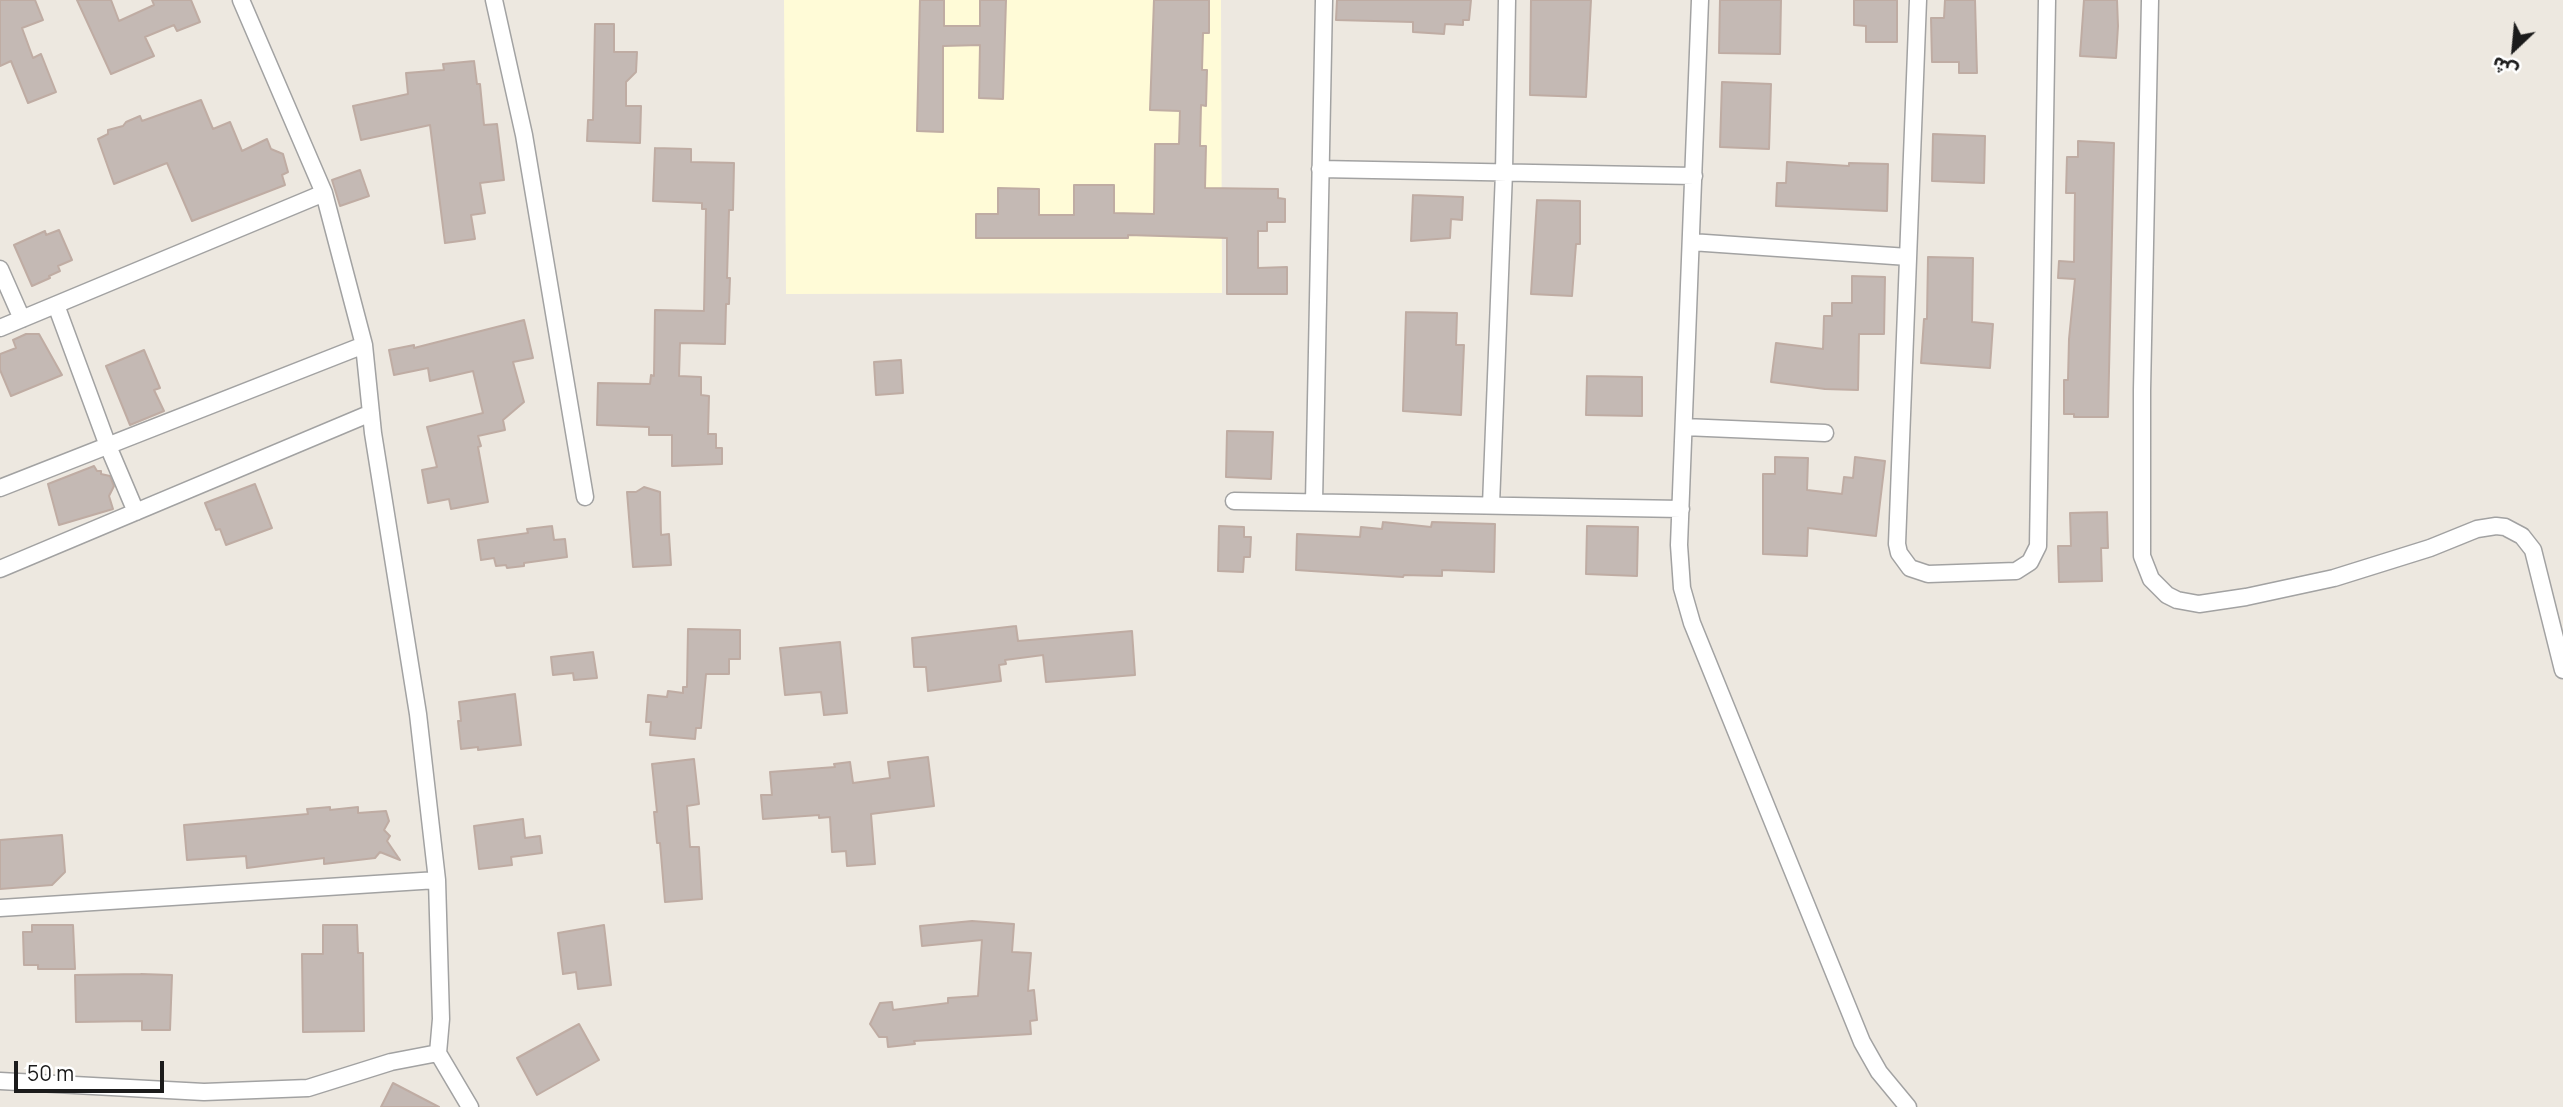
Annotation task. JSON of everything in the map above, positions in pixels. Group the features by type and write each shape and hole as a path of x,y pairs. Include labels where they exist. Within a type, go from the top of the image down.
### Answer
{"street":[{"path":"241,0 324,193 364,345 371,413 418,714 437,880 441,1018 439,1053 470,1107"},
{"path":"494,0 524,135 585,497"},
{"path":"1314,502 1324,0"},
{"path":"1491,505 1504,172 1507,0"},
{"path":"1700,0 1681,509 1682,588 1692,623 1862,1042 1879,1072 1908,1107"},
{"path":"1918,0 1897,544 1899,553 1910,568 1928,574 2016,571 2030,562 2038,547 2047,0"},
{"path":"2150,0 2143,223 2142,556 2151,579 2167,595 2177,600 2199,604 2257,595 2334,578 2430,548 2477,529 2505,527 2522,536 2533,550 2563,670"},
{"path":"1320,169 1694,176"},
{"path":"0,328 324,193"},
{"path":"1691,242 1908,257"},
{"path":"0,269 22,319"},
{"path":"56,305 108,446 136,512"},
{"path":"0,488 364,345"},
{"path":"0,569 371,413"},
{"path":"1684,427 1825,433"},
{"path":"1234,501 1681,509"},
{"path":"0,908 437,880"},
{"path":"0,1081 204,1092 308,1088 391,1062 439,1053"}],"shaded area":[{"path":"784,0 1221,0 1222,293 786,294"}],"building":[{"path":"0,0 35,0 43,20 22,28 33,58 41,54 56,92 28,103 11,61 0,66"},
{"path":"77,0 111,0 119,21 154,5 152,0 191,0 200,22 177,31 174,25 145,37 154,56 111,74"},
{"path":"920,0 944,0 944,26 980,26 980,0 1006,0 1003,99 979,98 980,45 943,46 943,132 917,131"},
{"path":"1154,0 1209,0 1209,33 1203,33 1202,70 1207,70 1206,106 1201,105 1200,146 1206,146 1205,188 1278,189 1278,198 1285,199 1285,222 1267,222 1267,231 1258,231 1258,268 1287,267 1287,294 1227,294 1227,238 1128,235 1128,238 976,238 976,214 998,214 998,188 1039,189 1039,215 1074,215 1074,185 1114,185 1114,213 1154,214 1155,144 1179,144 1180,111 1150,110"},
{"path":"1337,0 1471,0 1469,20 1463,20 1463,25 1445,24 1444,34 1413,32 1413,22 1336,20"},
{"path":"1531,0 1591,0 1586,97 1530,95"},
{"path":"1720,0 1781,0 1780,54 1719,53"},
{"path":"1854,0 1897,0 1897,42 1866,42 1866,26 1854,25"},
{"path":"1945,0 1975,0 1977,73 1959,73 1959,62 1932,62 1931,18 1944,18"},
{"path":"2084,0 2117,0 2116,58 2080,56"},
{"path":"595,24 614,24 614,52 637,52 636,72 626,82 626,106 641,106 640,143 587,141 588,120 593,120"},
{"path":"474,61 477,84 480,84 484,125 497,124 504,180 480,183 485,213 471,215 475,239 445,243 430,125 361,140 353,106 408,94 406,73 444,70 443,64"},
{"path":"1722,82 1771,84 1769,149 1720,147"},
{"path":"201,100 213,129 230,122 242,151 267,139 271,149 283,154 288,172 282,175 285,185 192,221 167,163 114,184 98,139 108,134 108,130 123,126 140,116 142,121"},
{"path":"1933,134 1985,136 1984,183 1932,181"},
{"path":"2078,141 2114,143 2108,417 2074,417 2074,414 2064,414 2064,380 2068,380 2075,279 2058,278 2059,261 2074,262 2075,193 2066,193 2067,157 2078,157"},
{"path":"655,148 691,149 691,162 734,163 733,210 729,210 727,278 730,278 725,344 680,343 679,376 701,377 701,395 709,396 708,434 716,434 716,448 722,448 722,464 672,466 672,435 649,435 649,427 597,425 598,383 650,384 651,375 654,376 655,310 704,311 706,209 702,209 702,203 653,201"},
{"path":"1787,162 1849,166 1849,163 1888,164 1887,211 1776,206 1777,183 1786,183"},
{"path":"360,170 369,196 340,206 332,180"},
{"path":"1413,195 1463,197 1462,220 1451,219 1450,238 1411,241"},
{"path":"1537,200 1580,201 1580,244 1576,244 1572,296 1531,294"},
{"path":"59,230 72,260 58,266 60,271 49,276 50,278 32,286 14,245 45,231 46,235"},
{"path":"1928,257 1973,258 1972,322 1993,324 1990,368 1921,363 1924,319 1927,319"},
{"path":"1852,276 1885,277 1884,334 1859,334 1858,390 1771,382 1776,343 1823,349 1824,316 1832,316 1832,303 1852,303"},
{"path":"1406,312 1457,313 1456,345 1464,345 1461,415 1403,411"},
{"path":"524,320 533,358 513,362 524,402 503,420 505,430 478,436 488,502 451,509 449,499 428,503 422,470 437,467 427,427 483,413 473,371 430,381 428,368 394,375 389,350 414,345 414,348"},
{"path":"26,334 39,334 62,375 11,396 0,370 0,354 16,348 13,340"},
{"path":"144,350 160,388 154,390 164,411 130,425 106,366"},
{"path":"901,360 903,393 876,395 874,362"},
{"path":"1587,376 1642,377 1642,416 1586,415"},
{"path":"1227,431 1273,432 1271,479 1226,477"},
{"path":"1775,457 1808,458 1807,490 1842,494 1844,477 1853,478 1855,457 1885,461 1876,536 1808,528 1807,556 1763,554 1763,474 1775,474"},
{"path":"94,466 101,474 110,476 114,486 109,496 113,509 59,525 48,484"},
{"path":"255,484 272,528 226,545 220,529 216,530 205,503"},
{"path":"644,487 660,492 661,535 669,534 671,565 633,567 627,492 636,492"},
{"path":"2107,512 2108,548 2101,548 2102,581 2059,582 2058,546 2071,546 2070,513"},
{"path":"1383,522 1431,527 1432,522 1495,524 1494,572 1442,570 1442,576 1403,577 1296,570 1297,534 1360,537 1361,527 1382,529"},
{"path":"552,526 554,540 565,539 567,557 507,568 506,565 496,566 494,558 481,560 478,540 528,533 527,529"},
{"path":"1219,526 1244,527 1244,537 1251,537 1250,557 1244,557 1243,572 1218,571"},
{"path":"1587,526 1638,527 1637,576 1586,574"},
{"path":"1016,626 1018,641 1132,631 1135,675 1046,682 1043,655 1005,660 1006,664 999,665 1001,681 928,691 926,667 914,667 912,638"},
{"path":"688,629 740,630 740,659 729,659 729,674 706,674 701,728 696,728 695,739 650,735 651,722 646,722 648,695 667,697 668,691 683,693 683,687 687,687"},
{"path":"840,642 847,713 824,715 821,692 785,695 780,648"},
{"path":"593,652 597,678 574,680 573,673 553,675 551,657"},
{"path":"515,694 521,745 478,750 478,747 461,749 459,702"},
{"path":"928,757 934,806 871,814 875,864 847,866 846,851 832,852 830,817 819,818 819,815 763,819 761,795 772,795 770,772 835,767 834,764 850,762 853,783 890,778 888,762"},
{"path":"694,759 699,804 687,806 690,847 699,847 702,899 665,902 660,843 657,843 654,812 657,812 652,764"},
{"path":"330,807 330,810 358,807 358,813 386,811 389,821 384,830 390,836 387,841 400,860 380,852 375,858 324,864 324,858 247,868 246,856 187,860 184,825 308,814 307,809"},
{"path":"523,819 525,838 540,836 542,853 511,857 512,865 479,869 474,826"},
{"path":"62,835 65,872 52,885 0,889 0,840"},
{"path":"972,921 1014,924 1012,952 1031,953 1028,991 1034,990 1037,1020 1030,1021 1031,1034 914,1041 915,1044 888,1047 887,1037 879,1037 870,1024 880,1003 892,1002 893,1010 948,1003 948,998 978,996 982,940 922,946 920,926"},
{"path":"32,925 73,925 75,969 38,969 38,965 24,965 23,932 32,932"},
{"path":"323,925 357,925 358,953 363,953 364,1031 303,1032 302,954 323,954"},
{"path":"604,925 611,985 578,989 576,972 563,974 558,933"},
{"path":"75,975 172,975 170,1030 142,1030 142,1021 76,1022"},
{"path":"579,1024 599,1060 537,1095 517,1058"},
{"path":"393,1083 439,1107 381,1107"}]}
